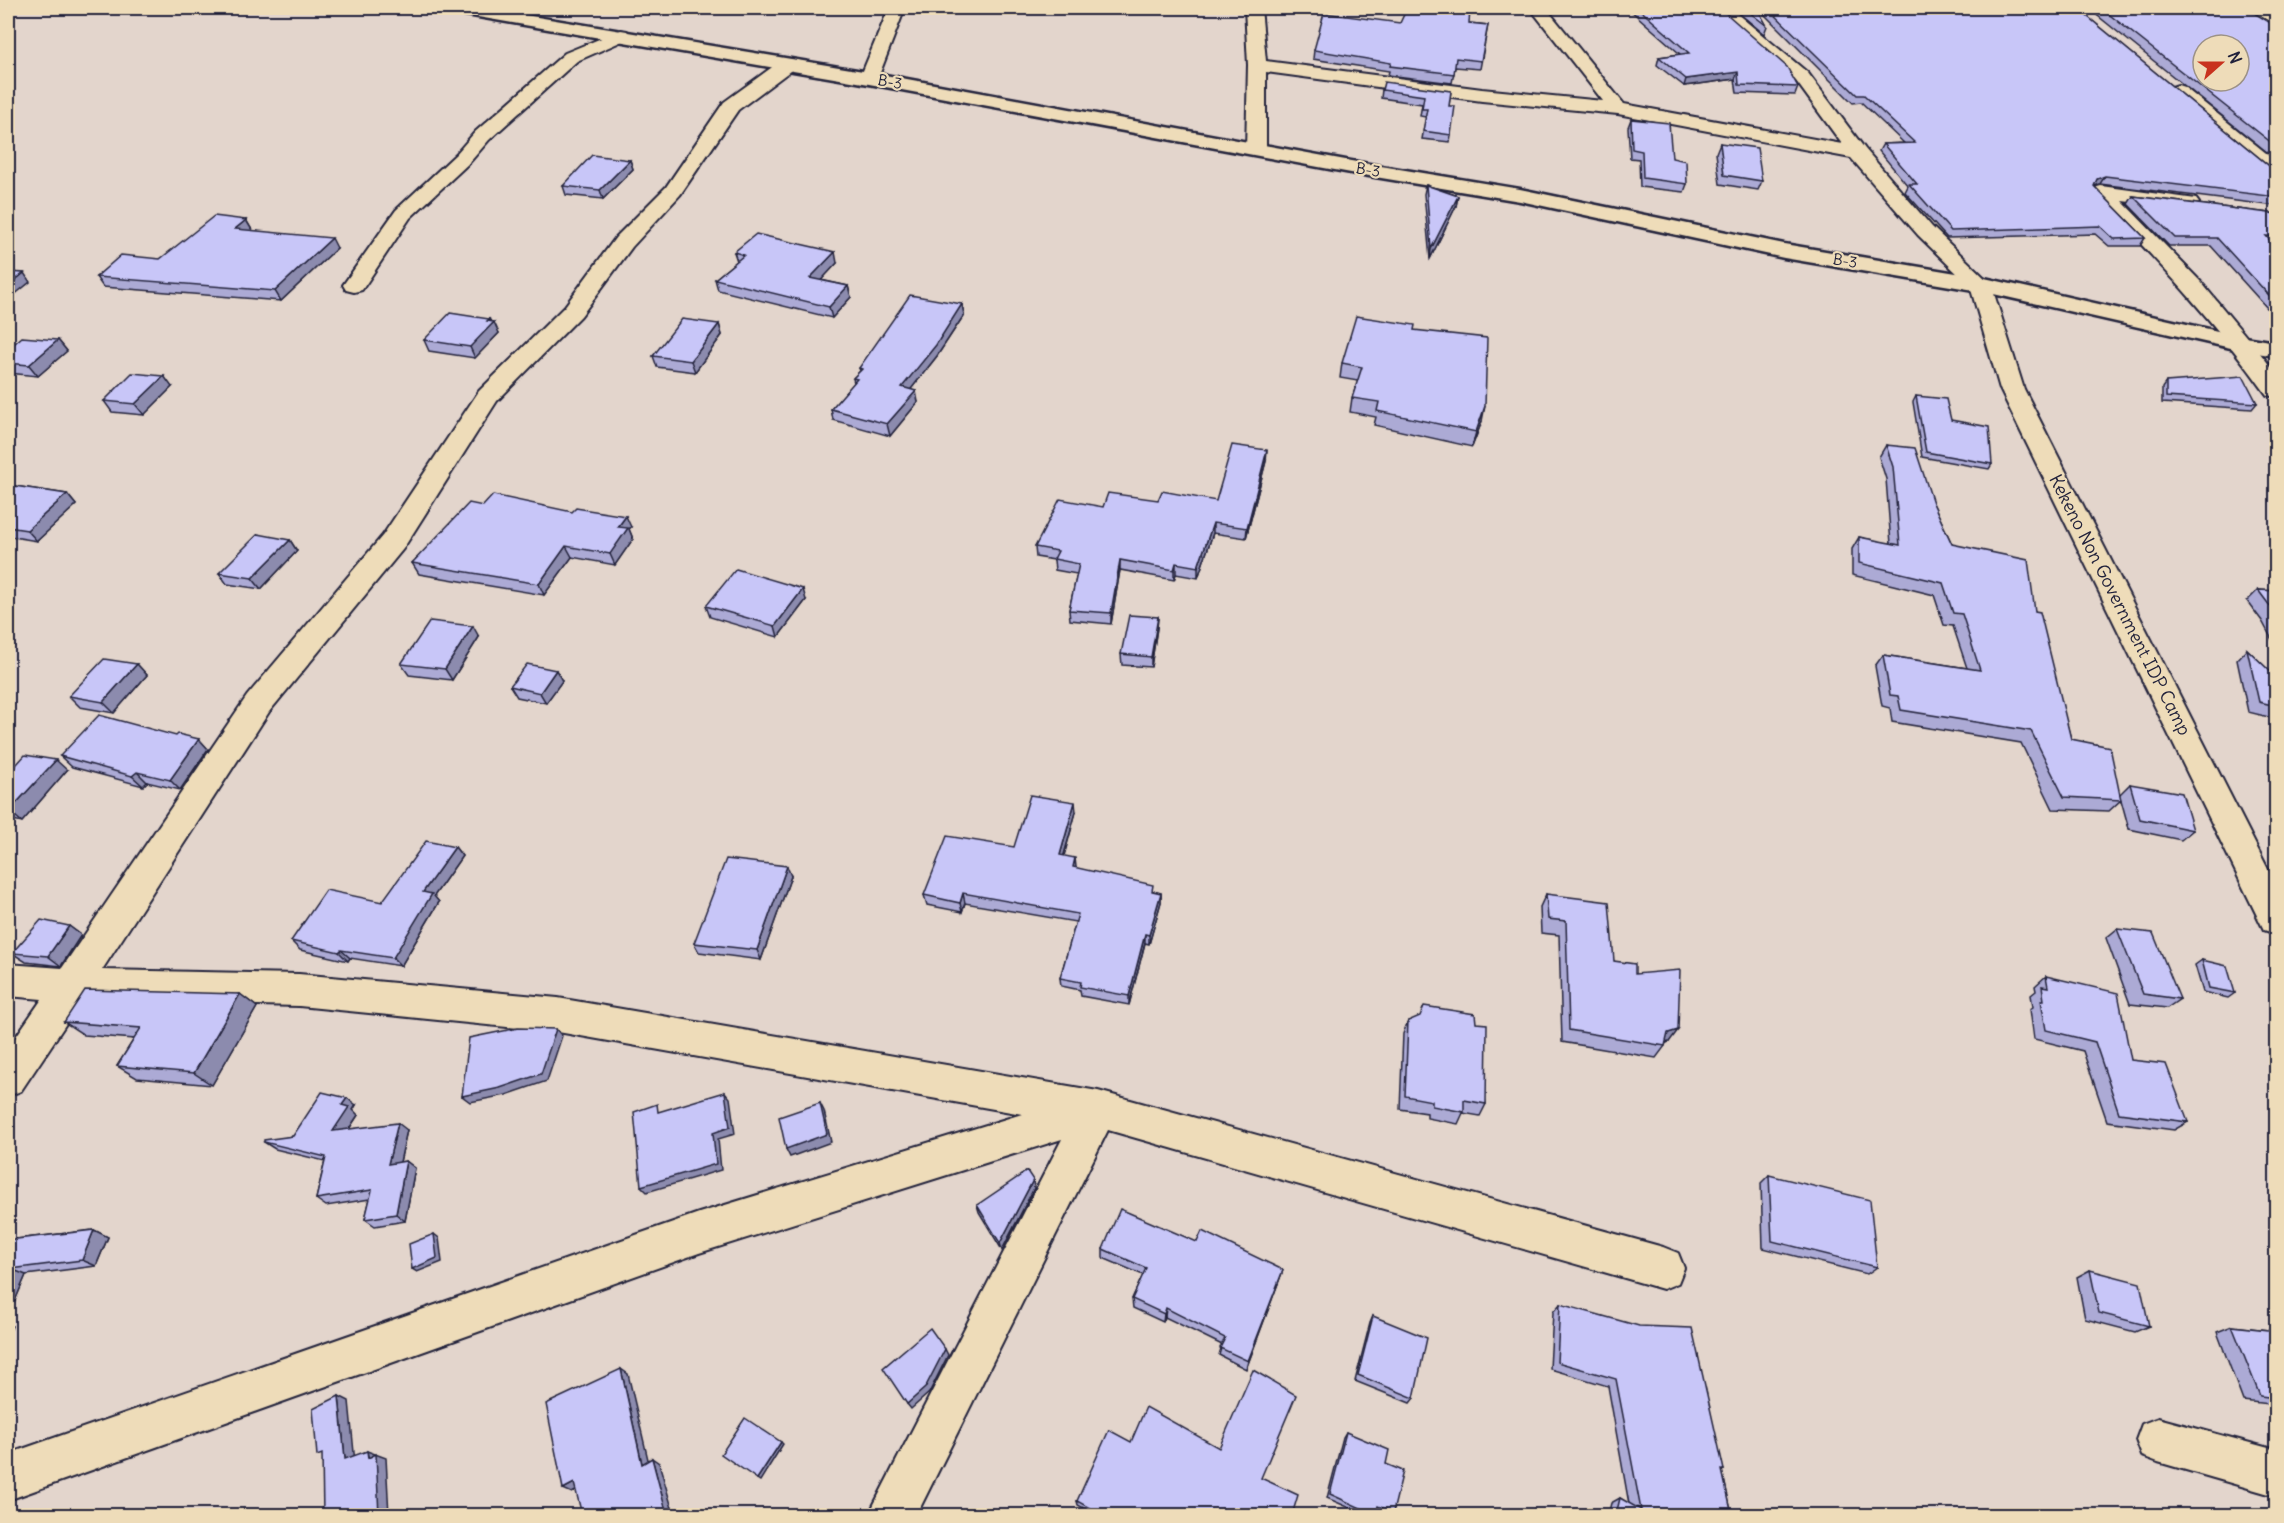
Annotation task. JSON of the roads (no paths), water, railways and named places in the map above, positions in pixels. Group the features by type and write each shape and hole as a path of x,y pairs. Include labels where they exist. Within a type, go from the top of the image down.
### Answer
{"main road":[{"name":"B-3","path":"455,8 869,78 1256,150 1520,195 1784,251 1980,284 2244,344 2277,349"}],"street":[{"path":"869,78 897,8"},
{"path":"1253,8 1257,65 1256,150"},
{"path":"1538,8 1618,108"},
{"path":"1720,8 1802,77 1858,153 1925,231 1980,284"},
{"path":"2249,8 2277,26"},
{"path":"354,285 403,214 463,158 482,136 571,57 621,35"},
{"path":"8,1078 258,704 393,542 488,396 573,311 624,242 673,191 731,106 789,64"},
{"path":"1257,65 1482,95 1618,108 1858,153"},
{"path":"2166,81 2277,171"},
{"path":"2206,206 2101,192 2169,258 2244,344 2277,390"},
{"name":"Kekeno Non Government IDP Camp","path":"1980,284 2012,389 2277,919"},
{"path":"8,980 70,985 299,990 558,1015 1098,1109 1663,1268"},
{"path":"8,1477 699,1233 1098,1109"},
{"path":"891,1515 1098,1109"},
{"path":"2158,1440 2277,1473"}]}
